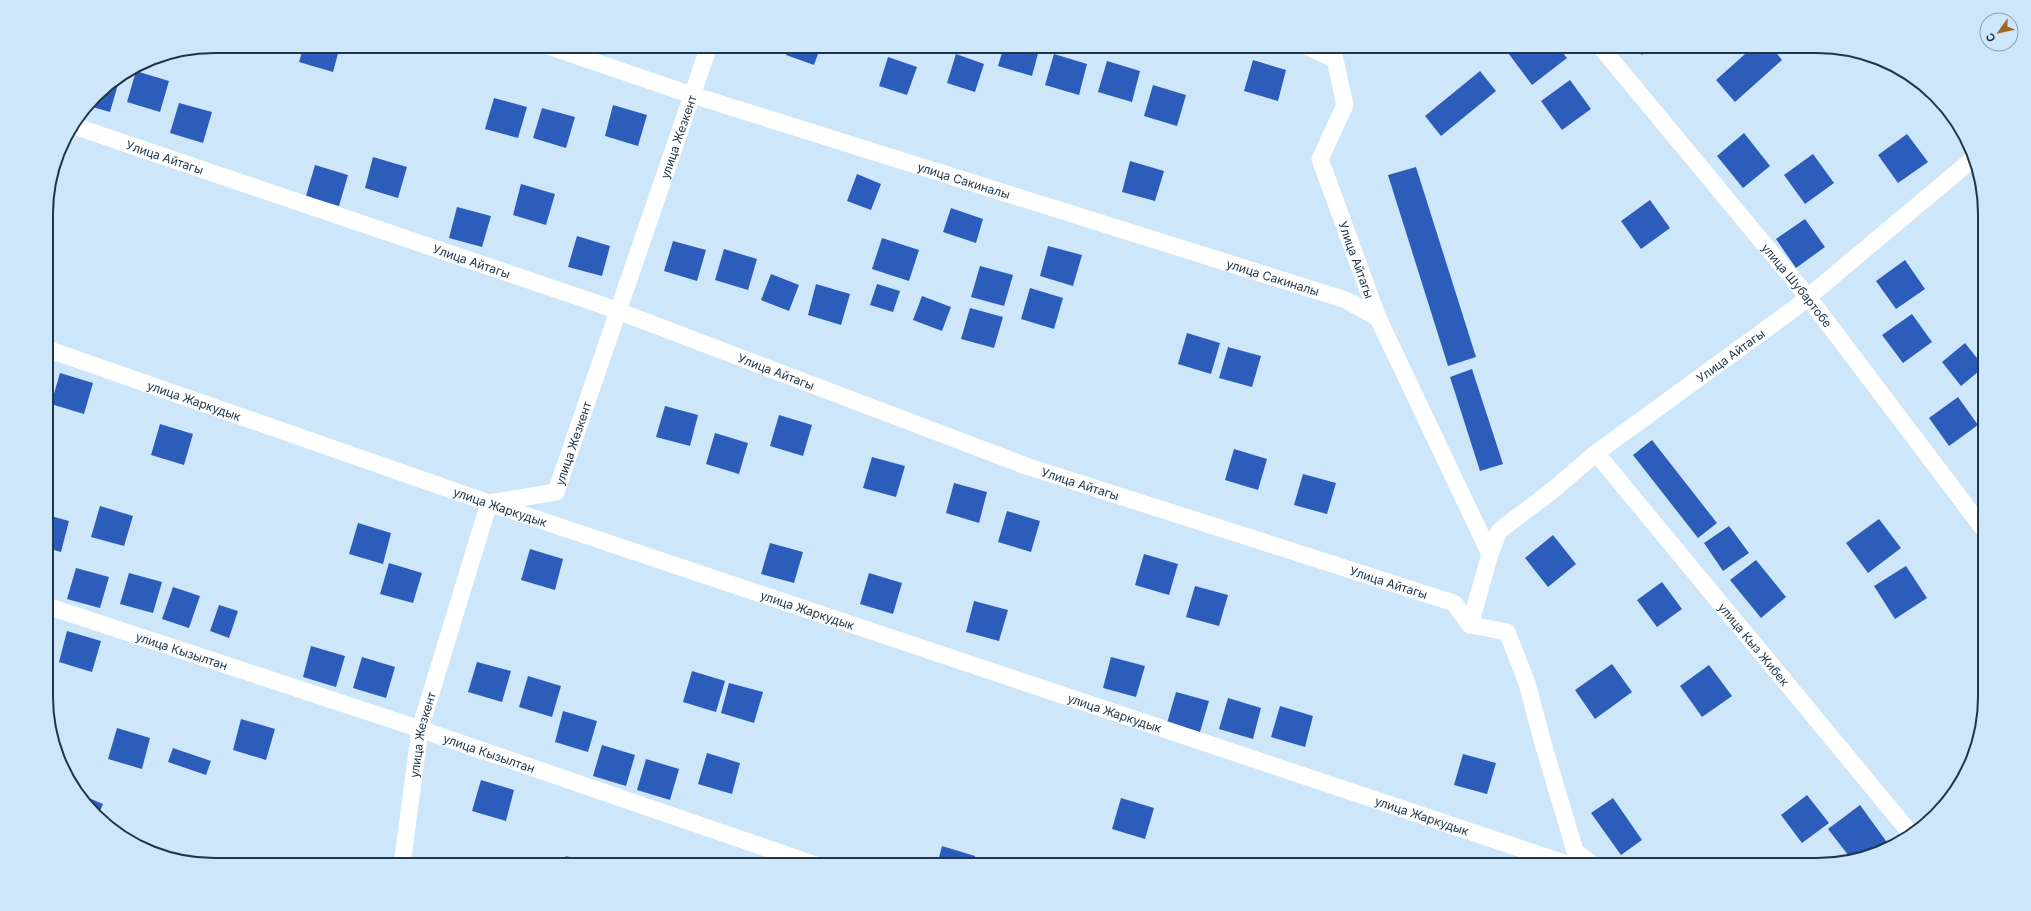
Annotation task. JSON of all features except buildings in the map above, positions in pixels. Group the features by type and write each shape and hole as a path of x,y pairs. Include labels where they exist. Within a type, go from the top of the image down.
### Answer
{"street":[{"name":"улица Сакиналы","path":"569,53 692,95 1346,300 1378,318"},
{"name":"улица Жезкент","path":"403,858 420,729 489,503 556,492 707,53"},
{"name":"Улица Айтагы","path":"1333,53 1345,105 1320,159 1378,318 1490,554"},
{"name":"улица Шубартобе","path":"1606,53 1808,297 1978,522"},
{"name":"Улица Айтагы","path":"79,128 618,311 1026,466 1454,603 1470,625"},
{"name":"Улица Айтагы","path":"1470,625 1490,554 1499,531 1553,490 1596,453 1808,297 1969,162"},
{"name":"улица Жаркудык","path":"53,352 489,503 1549,858"},
{"name":"улица Кыз Жибек","path":"1596,453 1908,830"},
{"name":"улица Кызылтан","path":"53,608 420,729 796,858"},
{"path":"1470,625 1507,632 1527,683 1542,740 1575,851 1584,858"}]}
